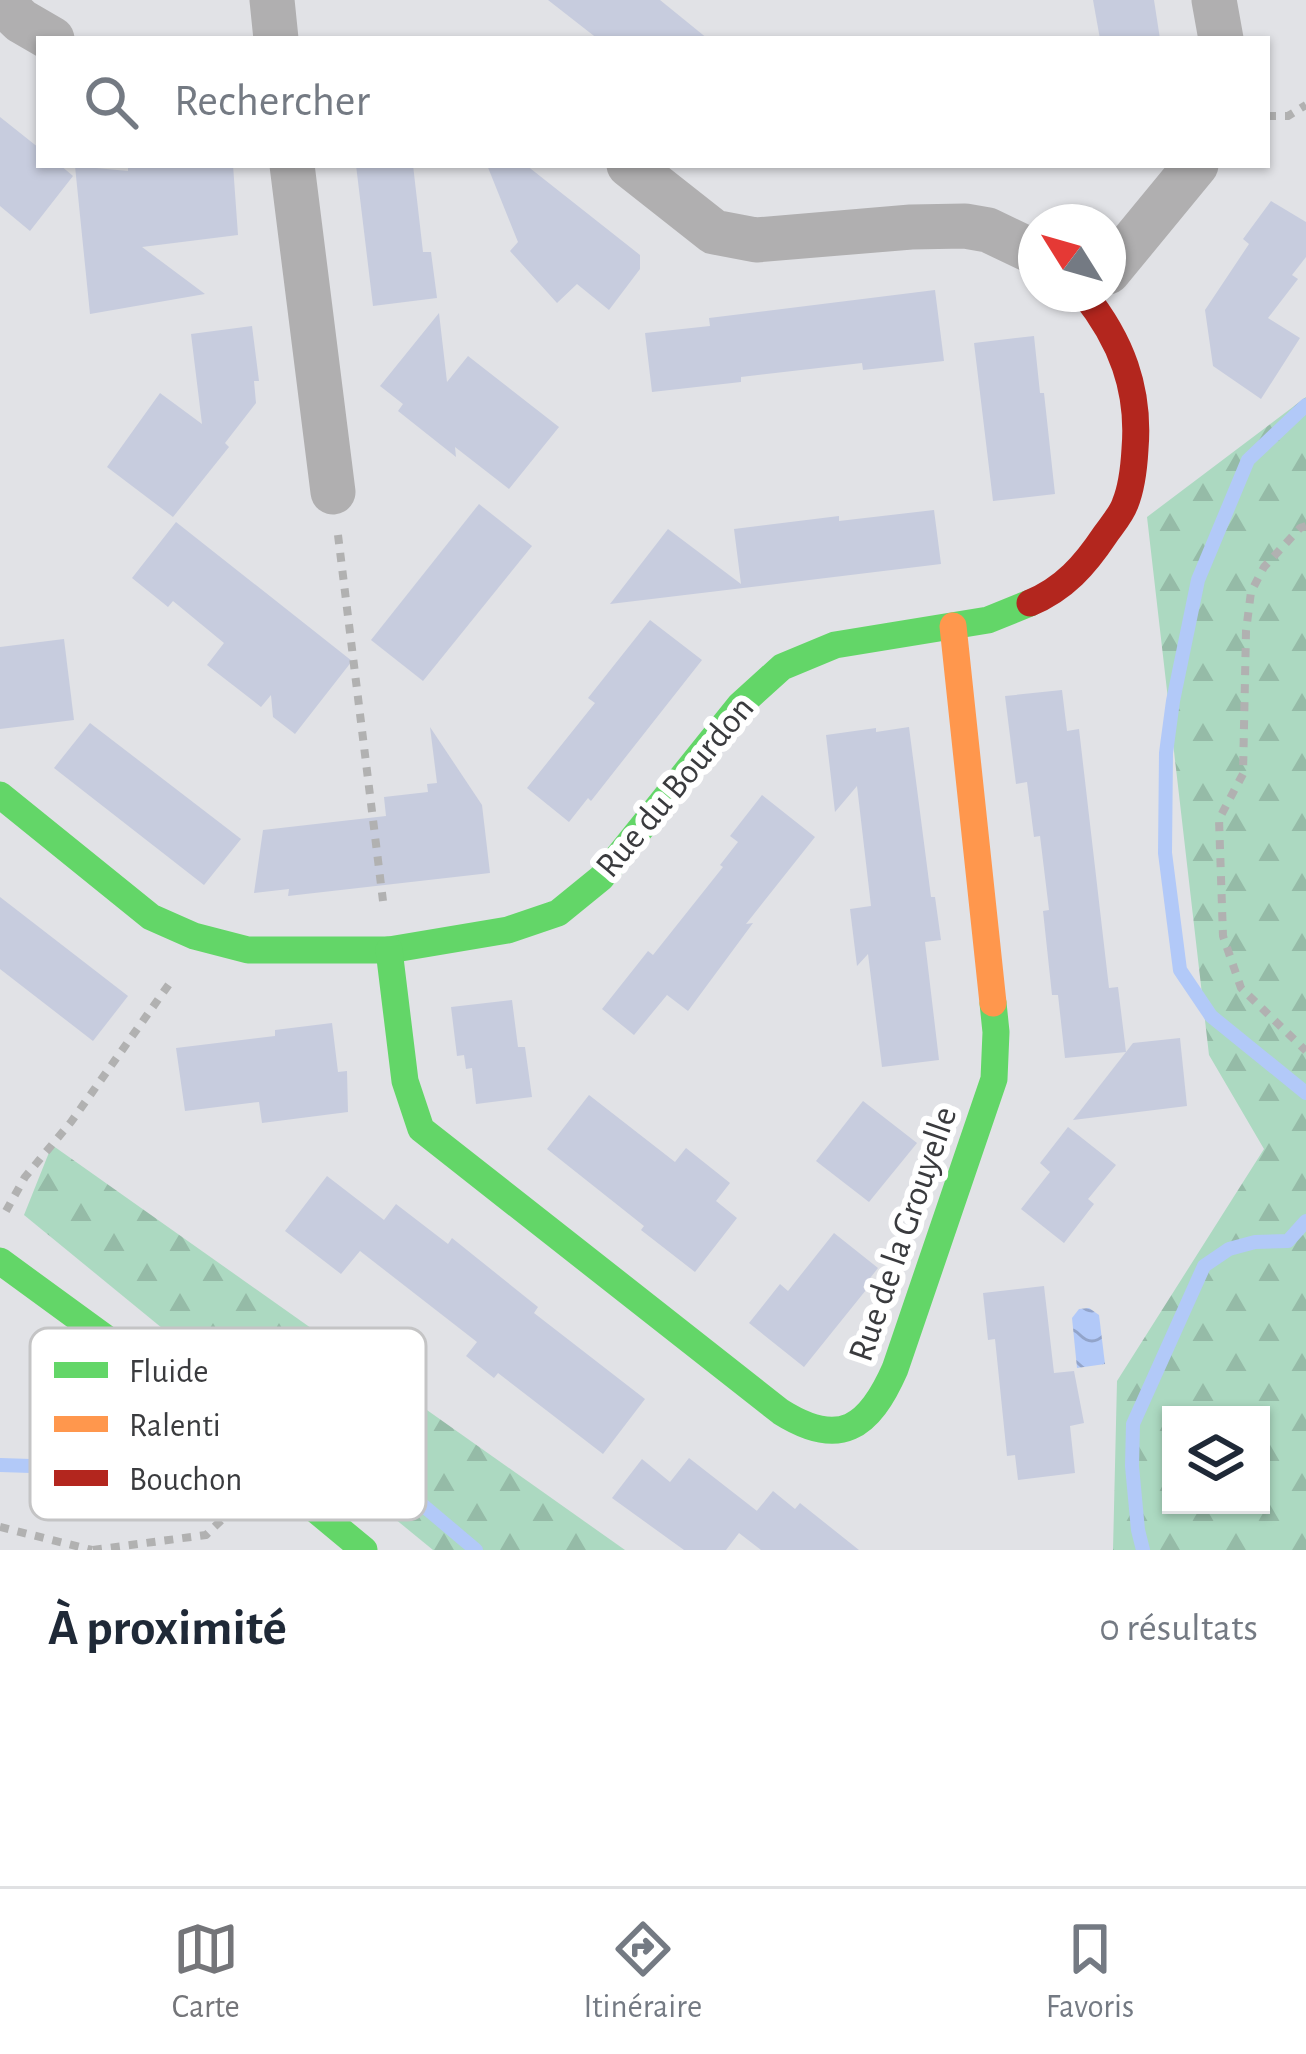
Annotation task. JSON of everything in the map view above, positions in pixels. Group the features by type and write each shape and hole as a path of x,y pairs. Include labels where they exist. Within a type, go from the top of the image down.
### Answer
{"street":[{"path":"272,0 277,36"},
{"path":"1214,0 1220,36"},
{"path":"0,1 47,36"},
{"path":"292,168 333,492"},
{"path":"632,168 714,232 756,240 964,226 988,230 1018,245"},
{"path":"1126,248 1193,168"},
{"name":"Rue du Bourdon","path":"0,795 151,917 194,936 248,950 389,950 508,930 558,913 601,878 740,705 782,668 835,645 988,620 1044,597 1072,578 1125,505 1137,446 1132,383 1103,312"},
{"name":"Rue de la Grouyelle","path":"389,950 405,1081 421,1129 781,1412 820,1431 852,1426 870,1414 895,1369 994,1079 997,1032 953,626"},
{"path":"0,1261 92,1328"},
{"path":"328,1520 364,1550"}],"path":[{"path":"1270,116 1288,116 1306,105"},
{"path":"333,492 389,950"},
{"path":"1306,526 1264,567 1251,592 1243,774 1219,819 1223,936 1241,988 1306,1051"},
{"path":"2,1220 25,1177 167,992 194,936"},
{"path":"0,1527 93,1550 206,1535 221,1520"}],"green space":[{"path":"1306,397 1306,1550 1113,1550 1117,1381 1264,1149 1209,1055 1147,517"},
{"path":"52,1145 311,1328 162,1328 24,1215"},
{"path":"426,1409 625,1550 433,1550 396,1520 426,1520"}],"water":[{"path":"1089,1308 1099,1315 1105,1364 1077,1368 1072,1318 1079,1309"}],"building":[{"path":"548,0 660,0 704,36 594,36"},
{"path":"1093,0 1154,0 1160,36 1099,36"},
{"path":"0,117 36,146 36,168 64,168 73,176 30,231 0,206"},
{"path":"75,168 233,168 238,235 142,247 205,294 90,314"},
{"path":"356,168 413,168 423,252 431,252 437,298 373,306"},
{"path":"488,168 530,168 640,255 640,269 609,310 577,284 557,303 510,251 518,242"},
{"path":"1271,201 1306,222 1306,257 1292,275 1298,279 1268,318 1300,338 1261,399 1213,366 1205,310 1249,244 1243,239"},
{"path":"935,290 944,361 863,370 862,363 652,392 645,333 710,326 709,318"},
{"path":"439,313 447,382 468,356 559,427 509,489 455,447 456,457 398,411 403,404 380,386"},
{"path":"252,326 259,381 254,381 256,403 225,443 229,447 173,517 107,467 160,393 202,424 191,334"},
{"path":"1034,336 1055,494 993,501 974,343"},
{"path":"479,504 532,546 423,681 371,640"},
{"path":"934,510 941,564 610,604 668,529 741,584 734,529"},
{"path":"176,522 352,661 295,734 273,717 271,695 261,707 207,665 224,643 173,601 168,607 132,578"},
{"path":"650,620 702,660 591,801 588,798 569,822 527,788 595,703 588,698"},
{"path":"64,639 74,720 0,729 0,647"},
{"path":"1062,690 1067,731 1079,729 1109,988 1118,987 1126,1052 1065,1058 1058,995 1052,995 1040,836 1034,837 1027,782 1016,784 1005,696"},
{"path":"90,723 241,839 204,885 54,768"},
{"path":"430,727 482,805 490,873 288,896 289,889 254,893 263,830 386,816 384,797 428,792 427,784 437,783"},
{"path":"909,727 941,940 925,942 939,1060 882,1067 868,954 857,966 850,909 871,906 857,786 835,812 826,735"},
{"path":"762,795 815,837 746,924 753,923 688,1011 667,995 634,1035 602,1009 648,951 653,955 723,867 720,865 738,842 730,836"},
{"path":"0,897 128,996 93,1041 0,969"},
{"path":"512,1000 518,1047 525,1047 532,1097 476,1104 472,1068 466,1069 464,1055 457,1056 451,1007"},
{"path":"332,1023 338,1072 347,1071 348,1112 262,1123 259,1102 185,1111 176,1048 275,1036 275,1030"},
{"path":"1180,1038 1187,1106 1073,1120 1133,1043"},
{"path":"589,1095 675,1162 686,1148 730,1183 716,1201 737,1218 695,1272 547,1149"},
{"path":"863,1101 917,1143 869,1202 816,1161"},
{"path":"1068,1127 1116,1165 1088,1199 1094,1204 1064,1243 1021,1209 1050,1172 1040,1163"},
{"path":"327,1176 384,1220 396,1204 448,1244 452,1238 538,1307 534,1313 645,1399 603,1454 498,1373 494,1378 466,1356 477,1342 360,1251 341,1274 285,1231"},
{"path":"834,1233 878,1268 804,1367 749,1323 780,1284 788,1291"},
{"path":"1044,1286 1054,1373 1074,1371 1084,1423 1070,1426 1075,1473 1018,1480 1015,1455 1007,1456 995,1339 988,1340 983,1293"},
{"path":"689,1458 757,1511 773,1491 795,1509 800,1503 859,1550 761,1550 739,1533 726,1550 684,1550 612,1498 642,1459 670,1482"}],"waterway":[{"path":"1306,405 1248,460 1198,580 1166,753 1165,853 1180,970 1211,1016 1306,1093"},
{"path":"1143,1550 1132,1466 1133,1424 1204,1266 1229,1249 1288,1241 1306,1221"},
{"path":"0,1465 30,1466"},
{"path":"426,1508 476,1550"}],"traffic: fast":[{"path":"0,795 151,917 194,936 248,950 389,950 508,930 558,913 601,878 740,705 782,667 835,645 988,620 1030,603"},
{"path":"389,950 405,1081 421,1129 781,1412 820,1429 850,1427 863,1418 895,1369 994,1079 993,1003"},
{"path":"0,1261 92,1328"},
{"path":"328,1520 364,1550"}],"traffic: slow":[{"path":"953,626 993,1003"}],"traffic: jam":[{"path":"1030,603 1063,583 1090,556 1121,512 1132,477 1136,427 1131,386 1118,347 1096,312"}]}
